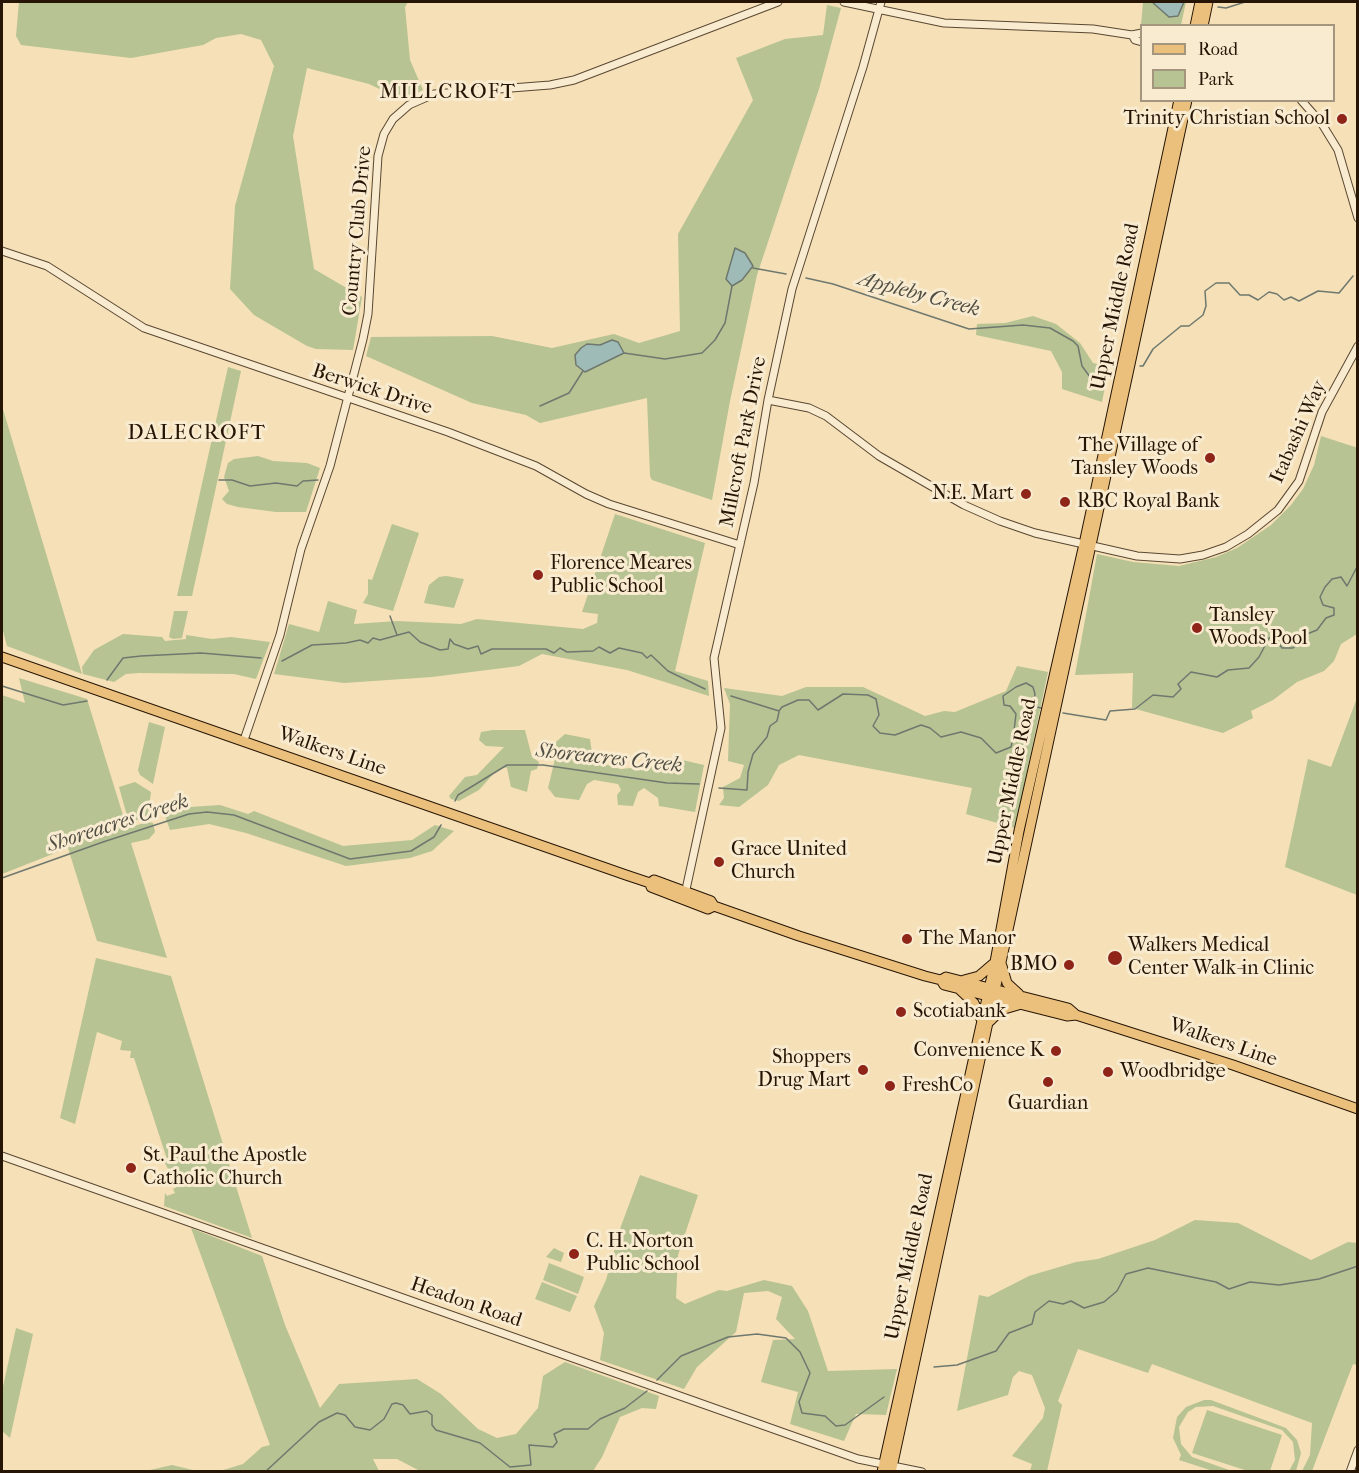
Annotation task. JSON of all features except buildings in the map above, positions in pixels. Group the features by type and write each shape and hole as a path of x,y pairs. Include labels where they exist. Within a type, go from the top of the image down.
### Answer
{"main road":[{"path":"1195,24 1200,2"},
{"path":"1203,24 1208,2"},
{"name":"Upper Middle Road","path":"1088,545 1179,102"},
{"name":"Upper Middle Road","path":"887,1469 955,1138 967,1105 1026,824 1187,102"},
{"name":"Walkers Line","path":"2,657 650,883 651,887 708,909 714,906"},
{"name":"Walkers Line","path":"650,883 654,880 711,901 714,906 819,943 941,980 946,977 958,984 1028,1002 1068,1008 1076,1014 1358,1109"},
{"path":"998,963 1009,987 1028,1002 1001,1010 985,1022 974,1003 958,984 979,976 998,963"},
{"name":"Upper Middle Road","path":"967,1105 965,1083 985,1022"},
{"path":"955,1138 967,1130 962,1122 967,1105"},
{"name":"Upper Middle Road","path":"887,1469 967,1130"}],"street":[{"name":"Country Club Drive","path":"244,740 280,635 298,559 330,466 368,314 378,151 386,129 397,114 415,101 434,94 550,85 574,80 778,2"},
{"path":"844,2 944,23 1093,29 1132,35 1140,33"},
{"name":"Millcroft Park Drive","path":"685,893 721,728 714,658 754,483 768,400 792,289 881,2"},
{"path":"1132,35 1135,40 1140,41"},
{"path":"1303,102 1322,124 1338,150 1358,218"},
{"name":"Berwick Drive","path":"2,251 47,266 144,328 448,432 530,463 609,504 740,545"},
{"name":"Itabashi Way","path":"768,400 809,408 826,416 879,456 985,515 1025,530 1088,545 1137,556 1180,559 1220,549 1260,525 1278,510 1299,481 1322,412 1358,346"},
{"name":"Headon Road","path":"2,1156 887,1469 922,1472"},
{"path":"1350,1472 1358,1450"}],"green space":[{"path":"19,2 408,2 405,7 410,60 423,90 403,100 369,84 307,68 293,136 314,269 362,297 353,350 316,349 307,346 254,315 230,289 235,206 274,66 261,40 241,34 216,38 203,45 131,58 21,45 16,36"},
{"path":"1143,2 1186,2 1181,24 1141,24"},
{"path":"827,5 841,8 819,89 757,275 712,500 652,480 647,398 540,423 526,415 472,403 366,356 371,337 492,336 552,348 614,334 639,343 680,331 678,234 753,100 736,58 785,39 823,35"},
{"path":"1033,316 1056,324 1080,343 1093,363 1109,367 1102,402 1062,389 1062,372 1051,351 976,335 977,324 1005,323"},
{"path":"228,367 241,371 192,596 177,596"},
{"path":"2,406 82,674 7,646 2,627"},
{"path":"1321,436 1358,448 1357,634 1341,644 1334,661 1324,671 1297,682 1273,700 1251,711 1253,718 1223,733 1132,708 1133,673 1075,675 1097,554 1133,562 1179,566 1216,557 1237,548 1271,525 1303,489 1314,465"},
{"path":"258,456 273,461 307,463 320,468 306,512 276,512 238,507 227,504 222,499 229,491 224,477 228,463 234,459"},
{"path":"615,514 705,543 675,671 708,681 709,696 627,670 542,654 519,666 432,677 344,683 274,674 289,624 319,632 328,601 357,610 354,624 397,621 461,624 477,619 583,629 597,623 598,614 582,612"},
{"path":"392,524 419,533 393,611 363,603 368,594 368,579 372,580"},
{"path":"439,577 464,579 454,608 424,603 429,585"},
{"path":"174,611 188,611 182,638 169,637"},
{"path":"123,634 162,637 165,641 186,639 186,635 212,639 231,637 270,642 256,679 234,674 139,673 126,674 114,682 83,674 82,667 94,650"},
{"path":"1017,666 1048,672 1015,828 966,814 972,788 799,755 779,765 768,785 739,807 719,805 724,798 723,787 740,778 744,765 728,761 730,704 724,688 782,696 806,687 863,687 925,716 944,711 955,712 1006,691"},
{"path":"19,678 87,699 127,828 148,822 153,823 155,832 149,839 131,843 167,958 97,941 68,848 2,874 2,695 25,703"},
{"path":"1357,698 1358,895 1285,867 1308,759 1331,767"},
{"path":"149,722 165,727 153,784 140,775 138,770"},
{"path":"525,730 532,757 539,762 537,769 531,771 527,792 511,787 507,768 503,767 495,772 479,790 459,801 451,799 449,796 465,777 477,775 504,747 486,746 479,740 481,732"},
{"path":"565,734 590,739 592,753 599,762 620,769 655,766 669,757 704,765 695,812 659,806 658,798 644,788 638,792 633,806 618,805 617,795 621,790 618,784 594,780 587,784 579,800 555,797 548,788 555,759 556,742"},
{"path":"135,782 151,792 148,816 129,823 119,787"},
{"path":"220,805 248,814 254,811 343,846 412,840 435,825 454,831 432,851 410,858 346,866 246,833 209,824 170,830 165,816 190,807"},
{"path":"96,958 171,976 252,1238 164,1206 165,1193 167,1196 175,1193 173,1189 177,1187 164,1161 167,1159 134,1058 130,1058 131,1051 120,1050 122,1041 97,1032 75,1124 60,1118"},
{"path":"640,1175 698,1195 678,1255 676,1298 685,1304 719,1290 727,1291 764,1280 792,1286 808,1311 828,1371 897,1369 886,1415 856,1414 844,1441 790,1424 798,1392 761,1382 773,1340 795,1339 776,1319 782,1297 768,1291 744,1293 736,1332 697,1367 684,1389 600,1360 604,1333 594,1306 606,1280 621,1226"},
{"path":"1195,1220 1238,1223 1311,1260 1348,1242 1357,1243 1357,1365 1353,1364 1312,1471 1302,1471 1310,1455 1312,1423 1152,1364 1148,1373 1078,1349 1058,1401 1062,1405 1047,1471 1030,1471 1032,1464 1012,1456 1043,1418 1045,1408 1032,1375 1019,1371 1013,1377 1008,1395 957,1411 979,1295 988,1297 1029,1276 1076,1262 1098,1259 1155,1240"},
{"path":"191,1228 262,1256 285,1325 320,1408 339,1384 417,1379 441,1394 478,1429 497,1438 516,1434 538,1408 543,1376 565,1362 659,1396 656,1409 642,1408 620,1417 593,1471 420,1471 397,1459 373,1459 379,1471 220,1471 243,1464 262,1447 270,1445"},
{"path":"554,1248 564,1253 561,1262 546,1257"},
{"path":"549,1263 584,1277 578,1294 543,1280"},
{"path":"542,1282 577,1296 570,1312 535,1299"},
{"path":"16,1328 33,1334 10,1438 2,1431 2,1391"},
{"path":"1204,1400 1211,1400 1286,1428 1297,1440 1301,1453 1296,1471 1289,1471 1295,1460 1293,1442 1282,1430 1213,1406 1196,1407 1188,1412 1179,1427 1181,1444 1192,1457 1232,1471 1213,1471 1179,1460 1181,1455 1173,1438 1177,1417 1186,1407"},
{"path":"1207,1410 1282,1435 1270,1471 1248,1471 1192,1453"},
{"path":"172,1465 197,1471 145,1472 146,1471"}],"water":[{"path":"1152,2 1184,2 1178,16 1169,17"},
{"path":"735,248 745,253 753,266 742,280 732,286 726,279"},
{"path":"612,340 618,342 624,353 585,372 576,365 575,355 581,348 587,344 600,345"}],"waterway":[{"name":"Appleby Creek","path":"1218,7 1226,8 1245,2"},
{"name":"Appleby Creek","path":"753,268 786,274"},
{"name":"Appleby Creek","path":"1140,366 1143,366 1153,349 1181,326 1189,326 1203,315 1206,306 1205,291 1216,283 1229,283 1240,295 1249,295 1258,300 1269,292 1277,294 1284,300 1291,297 1299,301 1318,291 1339,293 1353,276"},
{"name":"Appleby Creek","path":"806,278 833,284 969,329 1023,325 1050,328 1073,341 1078,346 1082,366 1090,377 1106,384"},
{"name":"Appleby Creek","path":"624,353 665,359 702,353 715,340 725,323 732,286"},
{"name":"Appleby Creek","path":"540,406 569,393 583,371"},
{"name":"Shoreacres Creek","path":"219,480 232,480 250,486 276,483 297,486 303,481 318,480"},
{"name":"Shoreacres Creek","path":"1063,713 1106,720 1110,711 1135,709 1153,695 1173,697 1181,689 1178,684 1191,672 1217,677 1228,670 1249,668 1259,657 1269,638 1275,638 1282,648 1293,648 1307,634 1317,630 1326,618 1334,615 1334,608 1323,605 1320,597 1325,587 1332,579 1341,577 1347,586 1358,565"},
{"name":"Shoreacres Creek","path":"390,616 397,635"},
{"name":"Shoreacres Creek","path":"282,661 312,645 360,640 368,643 373,638 380,640 409,632 420,642 440,650 448,649 450,639 454,644 468,649 478,646 481,654 492,649 546,649 554,653 560,648 567,652 593,651 599,647 610,653 619,648 642,653 647,658 651,655 668,671 705,689"},
{"name":"Shoreacres Creek","path":"107,680 123,658 201,653 261,658"},
{"name":"Shoreacres Creek","path":"731,696 779,711 782,707 798,700 809,700 818,710 843,694 868,695 876,699 879,715 873,726 880,733 895,735 921,725 930,728 941,737 961,732 981,738 996,753 1011,747 1013,739 1016,714 1010,706 1004,705 1003,696 1026,683 1033,687 1035,694 1033,706 1041,708"},
{"name":"Shoreacres Creek","path":"2,686 63,705 87,701"},
{"name":"Shoreacres Creek","path":"719,788 747,790 748,772 753,754 767,737 770,726 777,721 779,712"},
{"name":"Shoreacres Creek","path":"455,801 458,795 507,765 543,765 667,783 699,784"},
{"name":"Shoreacres Creek","path":"2,878 189,814 207,812 234,815 350,859 411,851 434,837 441,825"},
{"path":"934,1367 957,1365 996,1351 1009,1333 1032,1324 1035,1312 1049,1301 1063,1304 1071,1301 1084,1308 1104,1302 1117,1291 1126,1274 1148,1268 1216,1282 1229,1289 1250,1282 1279,1285 1319,1279 1358,1266"},
{"path":"657,1380 681,1356 728,1337 757,1334 786,1338 800,1352 810,1373 799,1402 802,1413 825,1416 836,1426 845,1425 884,1397"},
{"path":"265,1472 319,1422 337,1413 345,1415 355,1427 370,1430 384,1419 392,1404 396,1403 403,1405 410,1414 427,1411 432,1415 432,1425 436,1430 480,1443 510,1467 531,1465 529,1445 553,1447 557,1442 554,1434 564,1429 588,1429 600,1419 625,1408 647,1391"}],"place":[{"name":"Trinity Christian School","path":"1342,119"},
{"name":"The Village of Tansley Woods","path":"1210,458"},
{"name":"N.E. Mart","path":"1026,494"},
{"name":"RBC Royal Bank","path":"1065,502"},
{"name":"Florence Meares Public School","path":"538,575"},
{"name":"Tansley Woods Pool","path":"1197,628"},
{"name":"Grace United Church","path":"719,862"},
{"name":"The Manor","path":"907,939"},
{"name":"Walkers Medical Center Walk-in Clinic","path":"1115,958"},
{"name":"BMO","path":"1069,965"},
{"name":"Scotiabank","path":"901,1012"},
{"name":"Convenience K","path":"1056,1051"},
{"name":"Shoppers Drug Mart","path":"863,1070"},
{"name":"Woodbridge","path":"1108,1072"},
{"name":"Guardian","path":"1048,1082"},
{"name":"FreshCo","path":"890,1086"},
{"name":"St. Paul the Apostle Catholic Church","path":"131,1168"},
{"name":"C. H. Norton Public School","path":"574,1254"}],"district":[{"name":"MILLCROFT","path":"448,93"},
{"name":"DALECROFT","path":"197,434"}]}
